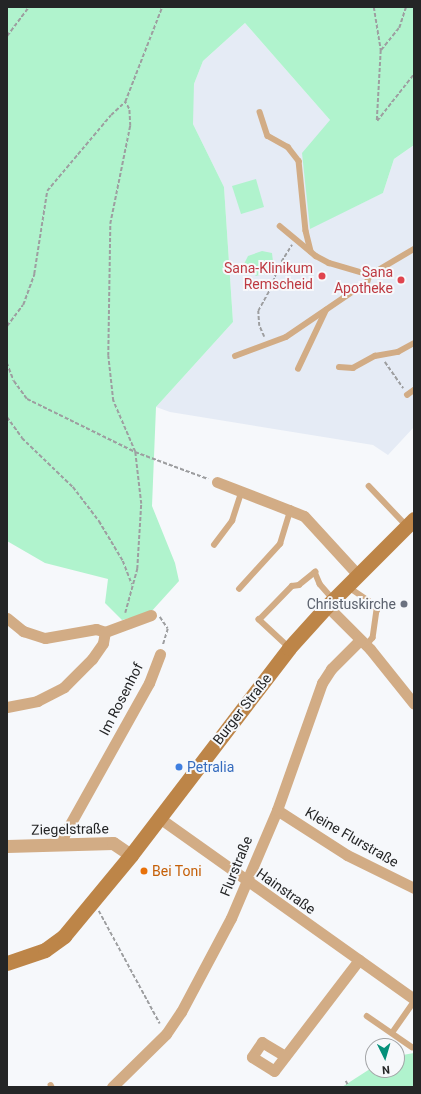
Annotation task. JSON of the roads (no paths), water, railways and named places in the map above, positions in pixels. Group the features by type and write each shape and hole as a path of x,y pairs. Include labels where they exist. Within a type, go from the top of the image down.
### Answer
{"main road":[{"name":"Burger Straße","path":"7,963 30,956 56,944 93,902 131,855 158,817 289,648 330,603 411,523"}],"street":[{"path":"217,482 291,509 304,516 358,575"},
{"path":"330,603 414,704"},
{"path":"7,618 23,631 40,638 96,629 105,632 120,624 150,615"},
{"path":"7,707 36,701 68,684 79,675 103,643 105,632"},
{"name":"Flurstraße","path":"112,1087 166,1034 182,1012 217,945 277,810 322,683 331,668 363,643"},
{"name":"Im Rosenhof","path":"62,844 64,835 149,683 160,654"},
{"name":"Kleine Flurstraße","path":"277,810 347,855 414,888"},
{"name":"Hainstraße","path":"158,817 414,1000"},
{"name":"Ziegelstraße","path":"7,846 113,843 131,855"},
{"path":"285,1056 358,960"}],"lane":[{"path":"260,112 268,136 288,147 299,162 306,231 311,252"},
{"path":"280,226 296,241 329,263 370,274"},
{"path":"235,356 286,337 367,282 370,274 414,249"},
{"path":"298,370 326,309"},
{"path":"339,366 353,368 375,356 398,352 414,343"},
{"path":"408,395 414,390"},
{"path":"369,486 411,523"},
{"path":"214,545 230,525 242,492"},
{"path":"239,589 280,544 291,509"},
{"path":"289,648 259,620 292,586 299,585 315,572 330,603"},
{"path":"347,586 374,604 377,610 373,638 363,643"},
{"path":"392,1033 414,1000"},
{"path":"367,1016 412,1046"}],"place":[{"name":"Sana-Klinikum Remscheid","path":"322,276"},
{"name":"Sana Apotheke","path":"401,280"},
{"name":"Christuskirche","path":"404,604"},
{"name":"Petralia","path":"179,767"},
{"name":"Bei Toni","path":"144,871"}]}
